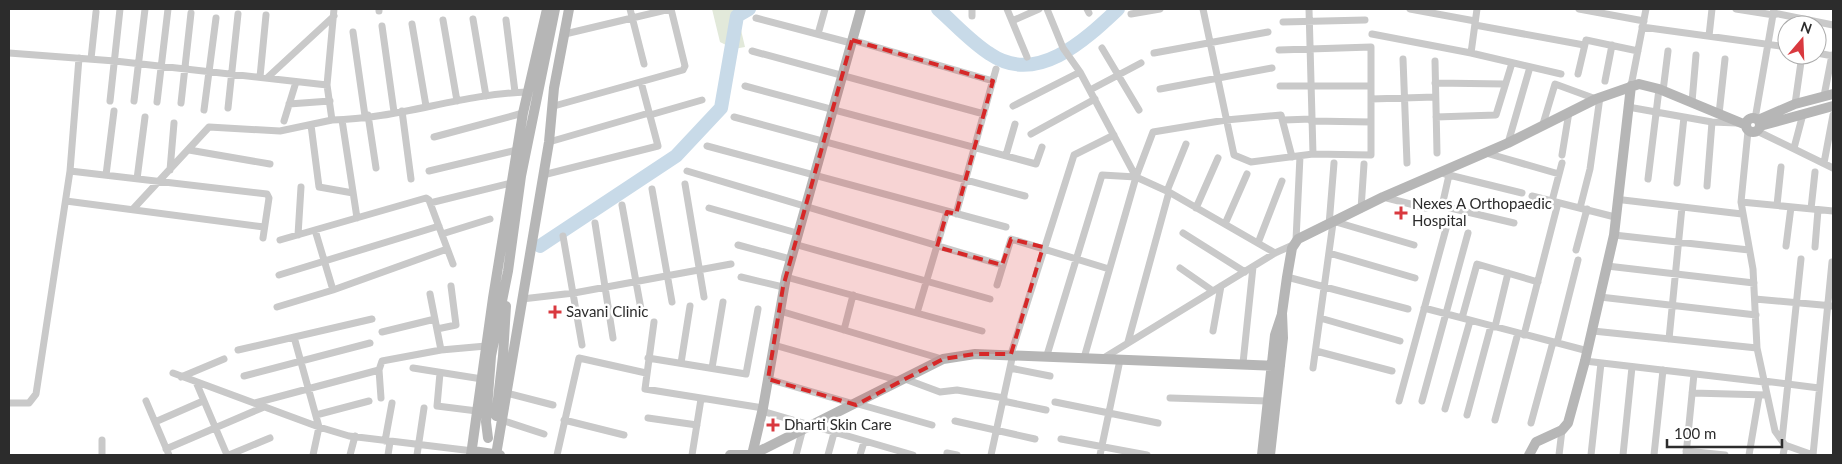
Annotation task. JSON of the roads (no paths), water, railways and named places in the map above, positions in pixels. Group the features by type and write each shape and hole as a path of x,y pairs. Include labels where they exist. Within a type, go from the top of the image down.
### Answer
{"street":[{"path":"110,101 120,9"},
{"path":"134,101 145,9"},
{"path":"158,102 168,9"},
{"path":"472,454 486,346 511,183 528,87 547,9"},
{"path":"508,271 504,356 496,416 488,438 486,422 491,356 508,271 521,176 555,9"},
{"path":"496,455 549,142 554,106 554,88 569,9"},
{"path":"630,9 644,64"},
{"path":"554,106 685,68 671,9 565,34"},
{"path":"818,34 825,9"},
{"path":"1007,9 1027,56"},
{"path":"1012,21 1038,9"},
{"path":"1047,9 1063,48 1080,72 1136,177"},
{"path":"1131,14 1160,9"},
{"path":"1203,9 1234,155 1251,162 1313,154 1371,155 1371,47 1279,50"},
{"path":"1309,9 1313,154"},
{"path":"1410,9 1584,45"},
{"path":"1471,53 1477,9"},
{"path":"1579,9 1643,24 1709,36 1777,45"},
{"path":"1529,455 1536,442 1562,430 1568,423 1587,356 1614,235 1628,107 1646,9"},
{"path":"1709,36 1712,9"},
{"path":"1736,9 1774,12 1833,24"},
{"path":"756,454 783,287 860,10"},
{"path":"91,59 96,12"},
{"path":"263,78 334,12"},
{"path":"332,120 328,86 334,12"},
{"path":"1774,12 1752,125 1741,202 1742,214 1754,283 1757,348 1775,431 1784,442 1813,455 1819,388 1830,305 1832,262"},
{"path":"181,103 192,13"},
{"path":"228,108 238,14"},
{"path":"263,78 266,15"},
{"path":"204,110 216,18"},
{"path":"473,18 486,96"},
{"path":"756,18 852,41 993,81"},
{"path":"443,20 457,101"},
{"path":"506,20 515,92"},
{"path":"1284,22 1365,20"},
{"path":"412,24 426,106"},
{"path":"382,26 412,179"},
{"path":"353,32 376,168"},
{"path":"1154,53 1268,32"},
{"path":"1372,34 1471,53 1561,74"},
{"path":"1578,74 1586,40 1638,51"},
{"path":"1605,81 1612,45"},
{"path":"1102,48 1139,110"},
{"path":"752,51 984,114"},
{"path":"1648,179 1656,112 1668,51"},
{"path":"9,52 162,66 328,86"},
{"path":"1692,102 1696,55"},
{"path":"1752,125 1795,104 1829,95 1833,56"},
{"path":"9,403 29,403 36,394 70,171 79,58"},
{"path":"1402,59 1407,163"},
{"path":"1707,186 1725,59"},
{"path":"1435,61 1437,153"},
{"path":"1090,90 1141,63"},
{"path":"1436,117 1496,115 1512,63"},
{"path":"1795,104 1801,65"},
{"path":"1508,143 1530,67"},
{"path":"1160,89 1272,68"},
{"path":"956,214 996,69"},
{"path":"1013,106 1080,72"},
{"path":"284,121 296,82"},
{"path":"543,175 658,146 641,82"},
{"path":"1435,82 1504,84"},
{"path":"1543,124 1555,84 1598,98"},
{"path":"133,209 212,126 280,131 332,120 342,120 515,92 528,87 541,85 554,88"},
{"path":"1102,359 1275,253 1332,223 1383,197 1445,174 1598,98 1631,86 1648,85 1692,102 1716,118"},
{"path":"745,86 1037,164 1042,147"},
{"path":"1280,86 1371,86"},
{"path":"1371,99 1435,97"},
{"path":"1576,250 1590,169 1598,98"},
{"path":"1031,134 1095,99"},
{"path":"549,142 702,100"},
{"path":"289,104 330,102"},
{"path":"1752,125 1833,106"},
{"path":"1628,107 1684,117 1716,118 1752,125 1833,168"},
{"path":"106,176 114,111"},
{"path":"1562,154 1569,112"},
{"path":"434,137 523,113"},
{"path":"1794,148 1803,114"},
{"path":"1084,358 1136,177 1153,132 1226,120 1280,115 1284,120 1292,157"},
{"path":"1824,163 1833,115"},
{"path":"137,179 146,117"},
{"path":"734,117 824,143 1025,196"},
{"path":"1677,184 1684,117"},
{"path":"342,120 357,218"},
{"path":"1284,120 1372,122"},
{"path":"170,170 174,123"},
{"path":"1006,155 1015,124"},
{"path":"311,125 319,186 353,193"},
{"path":"991,455 1012,354 1043,247 1074,155 1114,135"},
{"path":"1128,342 1168,192 1186,144"},
{"path":"707,146 814,177 1006,227"},
{"path":"189,150 270,164"},
{"path":"429,171 517,150"},
{"path":"1486,153 1559,174"},
{"path":"1270,455 1276,365 1276,327 1282,313 1287,277 1295,243 1300,156"},
{"path":"1196,208 1218,158"},
{"path":"1313,368 1329,253 1334,163"},
{"path":"1495,420 1538,282 1562,163"},
{"path":"1361,209 1364,164"},
{"path":"1777,206 1781,167"},
{"path":"70,171 266,194 269,198 263,238"},
{"path":"687,171 1002,265"},
{"path":"1815,172 1814,210 1816,247"},
{"path":"1225,224 1247,174"},
{"path":"1445,174 1522,193"},
{"path":"1445,174 1442,206 1514,223"},
{"path":"1047,355 1102,175 1136,177 1168,192 1275,253"},
{"path":"1258,243 1282,181"},
{"path":"430,203 511,183"},
{"path":"685,184 704,297"},
{"path":"298,235 301,187"},
{"path":"652,189 672,302"},
{"path":"1532,196 1615,217"},
{"path":"1383,197 1426,208"},
{"path":"280,240 425,198 430,203 453,264"},
{"path":"1623,200 1742,214"},
{"path":"66,201 264,227"},
{"path":"1741,202 1833,212"},
{"path":"622,204 641,309"},
{"path":"1668,339 1682,207"},
{"path":"1786,246 1791,207"},
{"path":"709,208 927,281 990,299"},
{"path":"918,313 947,212"},
{"path":"442,234 490,219"},
{"path":"595,223 614,338"},
{"path":"1332,223 1414,245"},
{"path":"1399,401 1447,224"},
{"path":"279,275 438,226"},
{"path":"315,230 333,290"},
{"path":"1182,233 1245,272"},
{"path":"1422,401 1468,233"},
{"path":"1614,235 1749,250"},
{"path":"564,236 582,345"},
{"path":"997,285 1010,240 1043,247 1109,269"},
{"path":"738,245 790,259"},
{"path":"277,307 333,290 447,249"},
{"path":"1329,253 1415,278"},
{"path":"1531,423 1578,260"},
{"path":"1783,455 1788,384 1801,260"},
{"path":"522,299 605,288 731,264"},
{"path":"1462,318 1476,264 1538,282"},
{"path":"1607,266 1754,283"},
{"path":"1243,363 1252,267"},
{"path":"1180,268 1213,291"},
{"path":"1467,415 1508,274"},
{"path":"786,276 982,331"},
{"path":"742,277 783,287"},
{"path":"1287,277 1408,309"},
{"path":"437,329 456,325 451,286"},
{"path":"1213,331 1221,286"},
{"path":"430,294 442,350"},
{"path":"844,330 853,295"},
{"path":"1600,297 1756,315"},
{"path":"1755,299 1830,305"},
{"path":"712,368 723,302"},
{"path":"681,363 690,306"},
{"path":"1424,308 1555,343 1601,363 1819,388"},
{"path":"648,358 747,373 758,309"},
{"path":"780,311 943,360"},
{"path":"1320,318 1400,341"},
{"path":"382,332 435,319"},
{"path":"238,350 372,320"},
{"path":"1445,409 1470,321"},
{"path":"654,322 645,390 762,409 894,452 913,455"},
{"path":"1593,331 1757,348"},
{"path":"294,337 319,427 313,455"},
{"path":"244,376 370,343"},
{"path":"774,345 942,392 957,390 1046,410"},
{"path":"381,398 378,370 382,362 442,350 486,346"},
{"path":"1316,351 1392,371"},
{"path":"730,455 756,454 943,360 976,354 1047,355 1120,360 1276,365"},
{"path":"557,455 579,358 646,373"},
{"path":"181,377 224,359"},
{"path":"1100,455 1120,360"},
{"path":"1591,455 1601,363"},
{"path":"1262,455 1268,401 1276,365"},
{"path":"1623,455 1632,367"},
{"path":"413,368 482,380"},
{"path":"1010,368 1050,376"},
{"path":"254,403 378,370"},
{"path":"1654,455 1663,370"},
{"path":"440,373 437,406 477,411"},
{"path":"173,374 319,427 354,436 418,446 436,452 500,455"},
{"path":"1694,374 1686,453 1725,455"},
{"path":"768,379 932,424"},
{"path":"196,382 228,455 270,438"},
{"path":"507,393 553,405"},
{"path":"1692,393 1767,395"},
{"path":"1749,455 1759,396"},
{"path":"1170,398 1268,401"},
{"path":"692,455 701,399"},
{"path":"146,401 168,452 215,428 264,407"},
{"path":"155,422 203,401"},
{"path":"316,415 369,401"},
{"path":"1055,402 1158,423"},
{"path":"388,455 392,403"},
{"path":"417,455 424,408"},
{"path":"648,418 696,426"},
{"path":"501,420 544,434"},
{"path":"564,420 624,435"},
{"path":"955,421 1035,439"},
{"path":"1559,455 1562,430"},
{"path":"796,455 802,432"},
{"path":"828,455 834,433"},
{"path":"350,455 354,436"},
{"path":"1061,439 1147,455"},
{"path":"102,440 102,455"},
{"path":"860,455 864,442"},
{"path":"948,453 957,455"}],"waterway":[{"path":"540,246 676,156 721,108 737,16 749,9"},
{"path":"938,9 990,54 1008,63 1025,65 1042,62 1059,55 1091,34 1118,9"}],"place":[{"name":"Nexes A Orthopaedic Hospital","path":"1401,213"},
{"name":"Savani Clinic","path":"555,312"},
{"name":"Dharti Skin Care","path":"773,425"}]}
